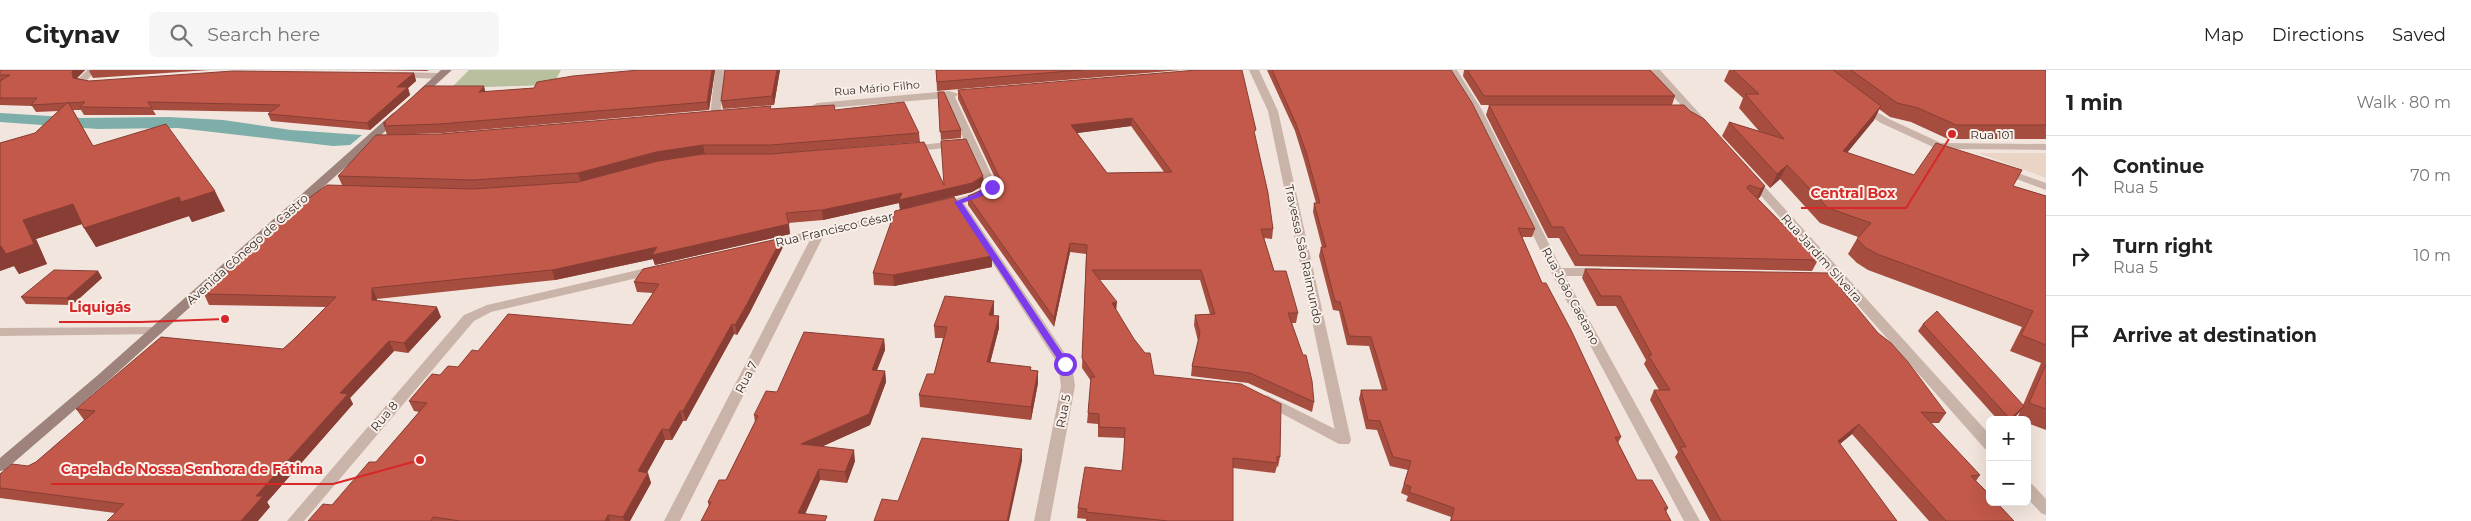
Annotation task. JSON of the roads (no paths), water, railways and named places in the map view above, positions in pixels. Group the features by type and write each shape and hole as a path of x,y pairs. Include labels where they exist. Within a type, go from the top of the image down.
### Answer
{"main road":[{"name":"Avenida Cônego de Castro","path":"0,466 156,331 444,73"}],"street":[{"path":"92,70 81,81 93,83"},
{"path":"715,116 720,70"},
{"name":"Travessa São Raimundo","path":"1251,392 1344,440 1273,111 1254,70"},
{"name":"Rua João Caetano","path":"1452,70 1481,110 1557,272 1692,521"},
{"path":"1655,70 1686,110 1716,139"},
{"path":"392,75 444,73"},
{"name":"Rua Mário Filho","path":"807,107 969,93"},
{"path":"949,94 970,143 992,187 977,196 958,202"},
{"path":"1852,98 1885,121 1964,156"},
{"path":"371,138 385,139"},
{"path":"894,150 970,143"},
{"name":"Rua 101","path":"1938,146 2046,147"},
{"path":"1992,167 2046,187"},
{"name":"Rua Jardim Silveira","path":"1742,168 1986,441"},
{"path":"314,189 333,189"},
{"name":"Rua Francisco César","path":"752,248 958,202"},
{"name":"Rua 5","path":"958,202 1065,364 1068,386 1042,521"},
{"name":"Rua 7","path":"672,521 820,232"},
{"name":"Rua 8","path":"295,521 463,323 476,314 664,268"},
{"path":"1557,272 1616,273"},
{"path":"1822,276 1840,277"},
{"path":"0,332 156,331"},
{"path":"2031,492 2046,509"}],"water":[{"path":"0,113 82,118 169,117 223,120 291,130 362,135 350,145 333,146 178,128 98,129 0,122"}],"place":[{"name":"Central Box","path":"1952,134"},
{"name":"Liquigás","path":"225,319"},
{"name":"Capela de Nossa Senhora de Fátima","path":"420,460"}]}
